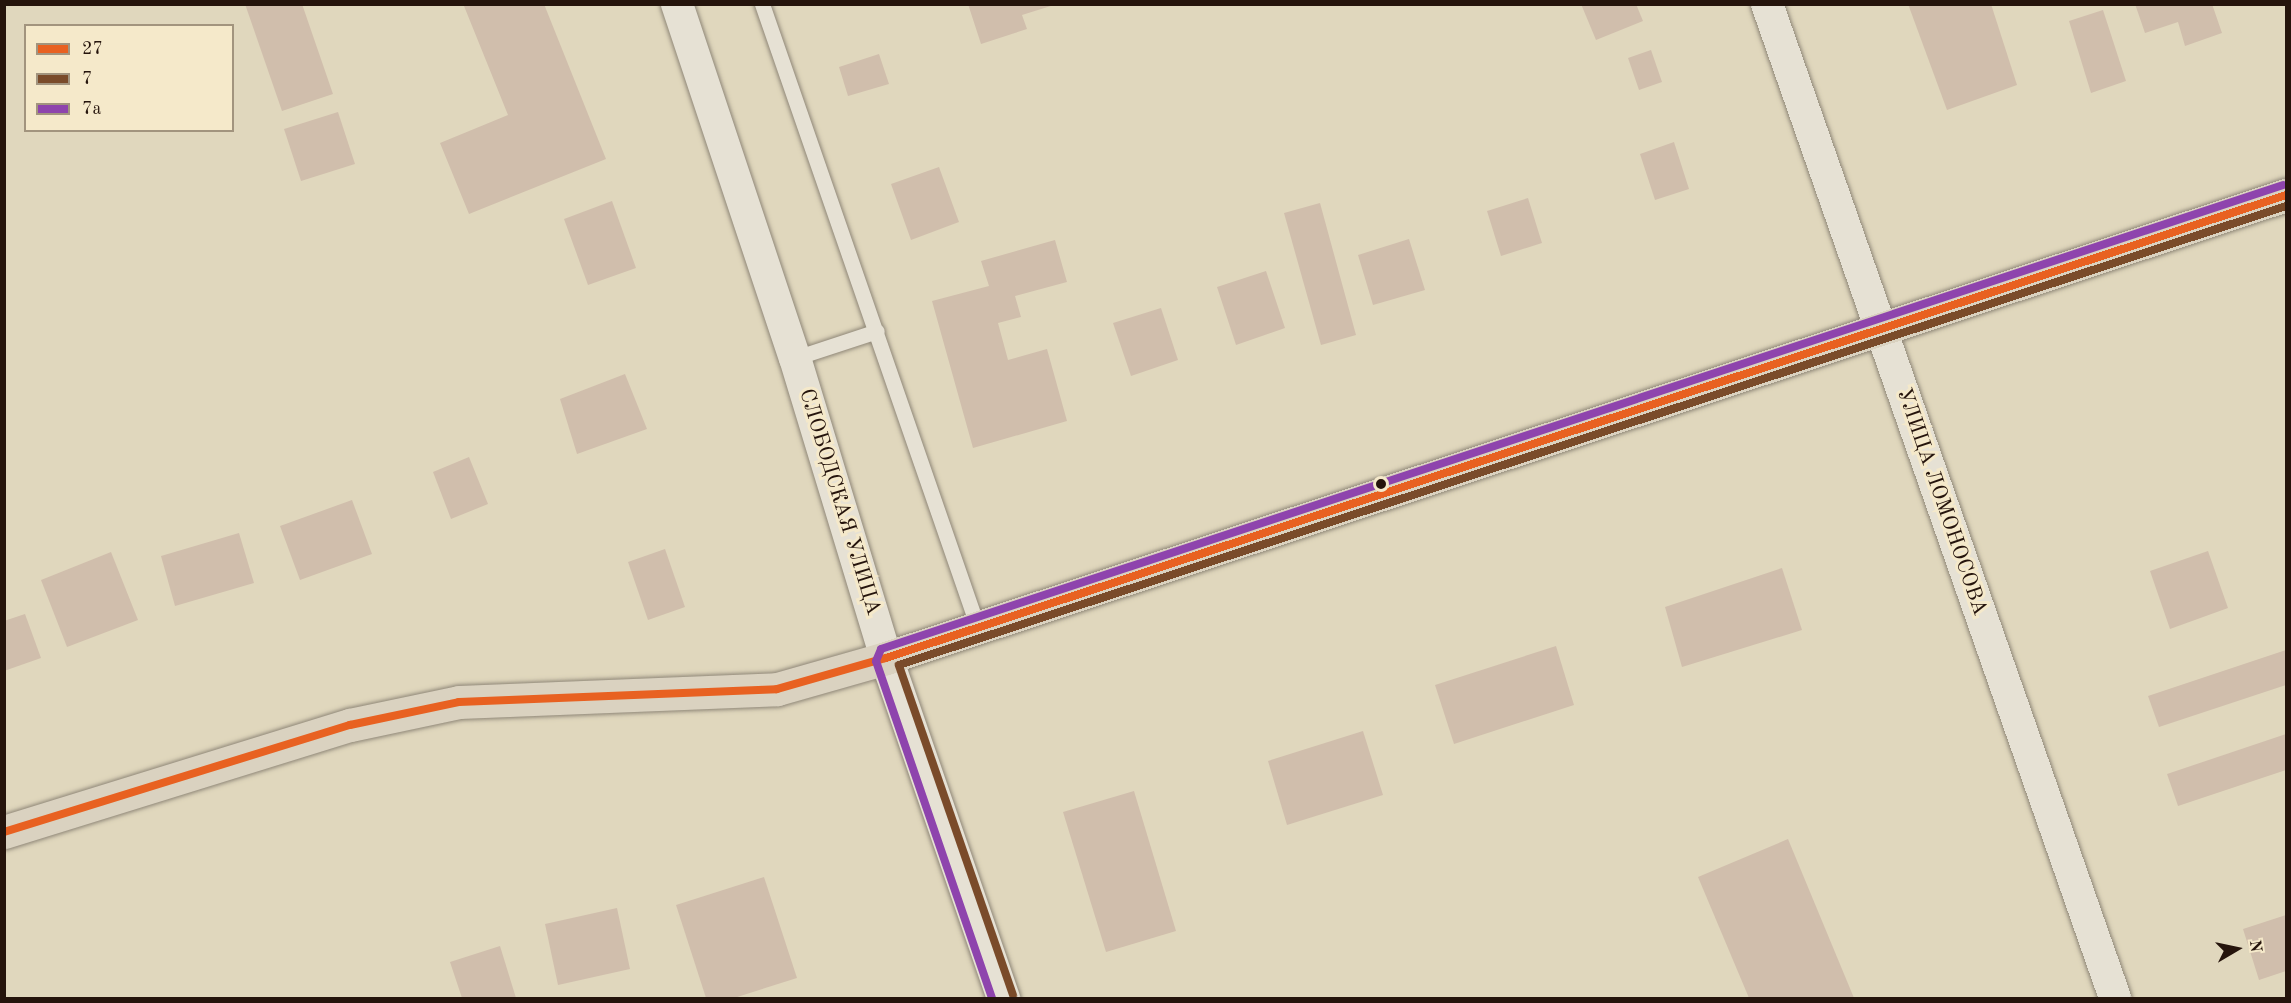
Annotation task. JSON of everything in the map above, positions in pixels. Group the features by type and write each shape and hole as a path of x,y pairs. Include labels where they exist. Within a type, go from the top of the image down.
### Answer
{"main road":[{"path":"4,832 350,725 459,702 766,690 886,658 977,626 2286,195"}],"street":[{"name":"СЛОБОДСКАЯ УЛИЦА","path":"677,4 795,358 886,658 1003,999"},
{"name":"УЛИЦА ЛОМОНОСОВА","path":"1767,4 2115,999"}],"lane":[{"path":"762,4 977,626"},
{"path":"795,358 877,332"}],"building":[{"path":"245,4 302,4 333,94 282,111"},
{"path":"544,4 606,159 469,214 440,143 508,115 464,6"},
{"path":"968,4 1054,5 1022,15 1027,29 981,44"},
{"path":"1581,4 1636,4 1643,21 1596,40"},
{"path":"1908,4 1991,4 2017,85 1947,110"},
{"path":"2135,4 2212,4 2222,33 2185,46 2178,22 2145,33"},
{"path":"2103,10 2126,81 2091,93 2069,21"},
{"path":"1651,50 1662,82 1639,90 1628,58"},
{"path":"879,54 889,84 848,96 839,67"},
{"path":"338,112 355,164 301,181 284,129"},
{"path":"1674,142 1689,189 1655,200 1640,154"},
{"path":"939,167 959,222 911,240 891,184"},
{"path":"1528,198 1542,243 1501,256 1487,211"},
{"path":"612,201 636,268 588,285 564,219"},
{"path":"1320,203 1356,335 1321,345 1284,213"},
{"path":"1409,239 1425,290 1373,305 1358,255"},
{"path":"1055,240 1067,282 1015,296 1021,317 998,323 1008,360 1047,349 1067,421 973,448 932,301 989,286 981,261"},
{"path":"1266,271 1285,328 1236,345 1217,287"},
{"path":"1161,308 1178,360 1131,376 1113,323"},
{"path":"625,374 647,429 577,454 560,399"},
{"path":"469,457 488,504 451,519 433,472"},
{"path":"352,500 372,554 300,580 280,526"},
{"path":"239,533 254,583 175,606 161,556"},
{"path":"665,549 685,607 648,620 628,562"},
{"path":"2208,551 2228,608 2170,629 2150,571"},
{"path":"111,552 138,620 67,647 41,580"},
{"path":"1782,568 1802,630 1682,667 1665,607"},
{"path":"25,614 41,658 4,671 4,621"},
{"path":"1556,646 1574,705 1454,744 1435,685"},
{"path":"2286,650 2286,685 2159,727 2148,696"},
{"path":"1363,731 1383,795 1287,825 1268,761"},
{"path":"2286,734 2286,770 2178,806 2167,774"},
{"path":"1134,791 1176,931 1106,952 1063,812"},
{"path":"1788,839 1854,998 1749,998 1698,877"},
{"path":"764,877 797,978 734,998 706,998 676,905"},
{"path":"617,908 630,969 558,985 545,924"},
{"path":"2286,915 2286,971 2259,980 2243,929"},
{"path":"500,946 516,998 462,998 450,962"}],"transit line":[{"name":"7а","path":"992,998 876,661 881,649 2283,185"},
{"name":"27","path":"4,832 350,725 459,702 777,689 886,658 2286,195"},
{"name":"7","path":"1013,995 899,665 2286,206"}]}
